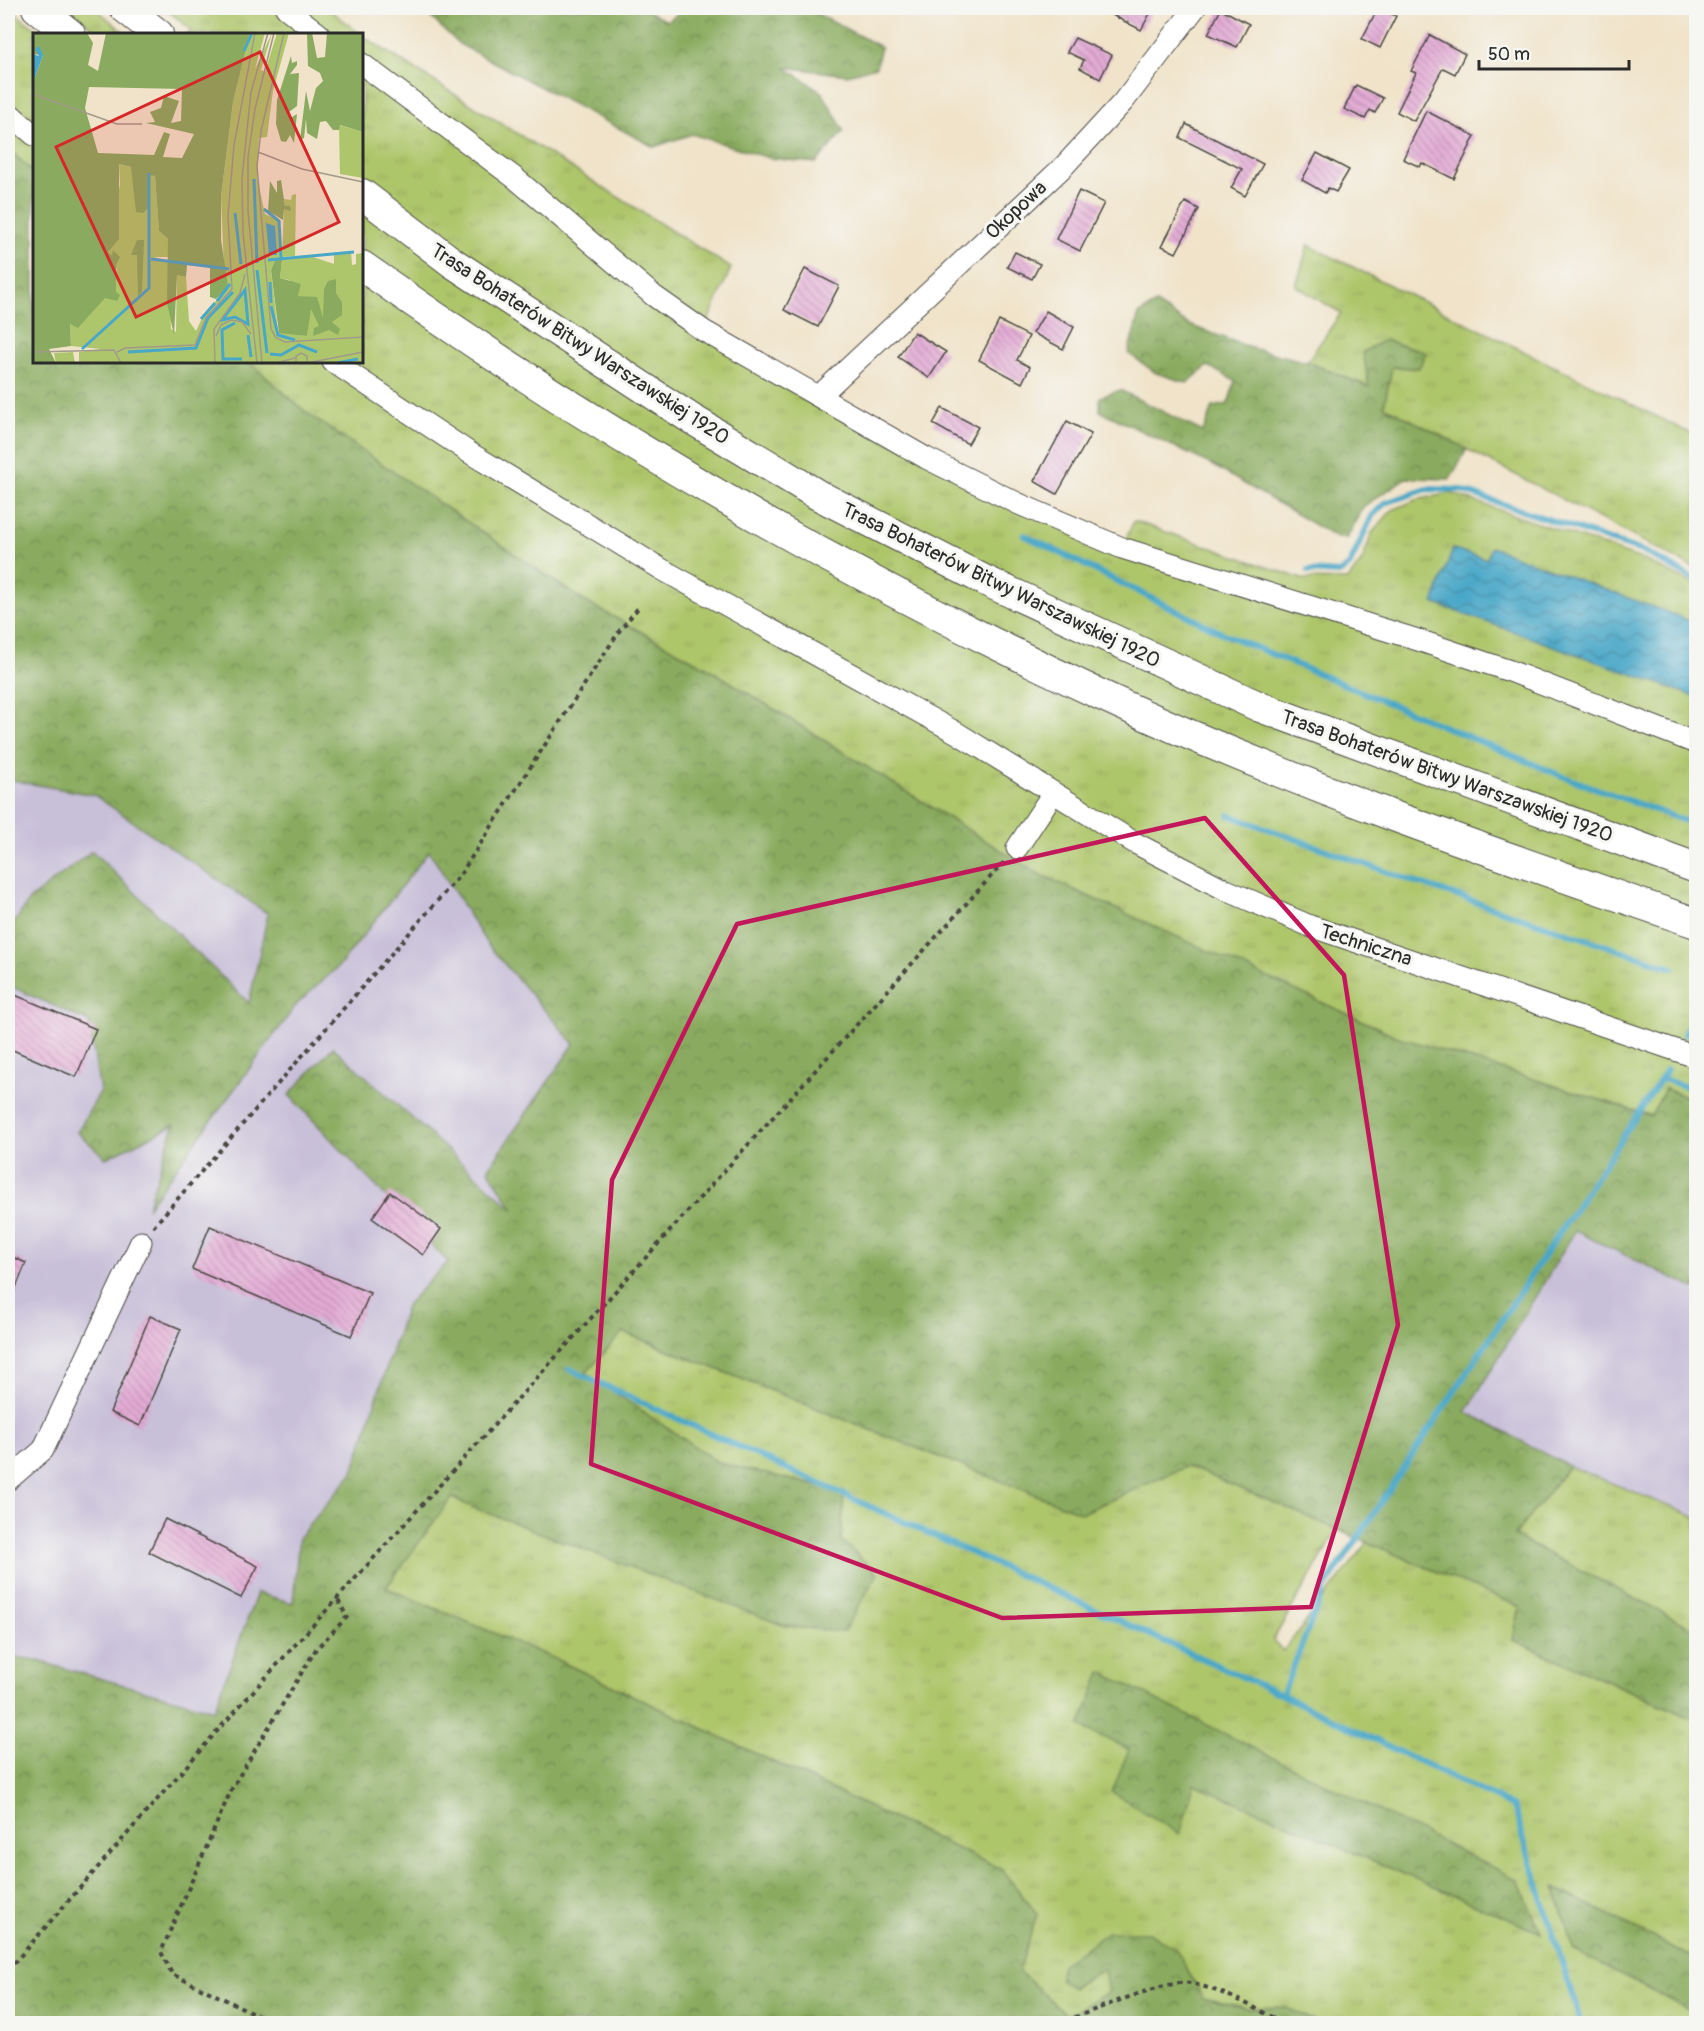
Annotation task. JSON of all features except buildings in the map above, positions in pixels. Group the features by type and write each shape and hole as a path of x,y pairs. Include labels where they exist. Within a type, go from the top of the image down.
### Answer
{"highway":[{"path":"37,8 69,33"},
{"path":"125,8 157,33"},
{"name":"Trasa Bohaterów Bitwy Warszawskiej 1920","path":"363,195 453,263 690,418 818,495 986,581 1260,707 1696,868"},
{"path":"363,267 542,388 665,464 785,534 964,628 1103,696 1250,759 1427,830 1696,923"},
{"path":"1611,894 1696,935"}],"street":[{"path":"286,8 319,33"},
{"name":"Okopowa","path":"819,396 1064,166 1123,102 1196,8"},
{"path":"363,65 515,178 654,296 704,331 926,458 1019,504 1122,548 1432,644 1696,743"},
{"path":"8,112 33,134"},
{"name":"Techniczna","path":"335,363 470,453 663,570 957,733 1155,853 1226,890 1310,926 1696,1057"},
{"path":"1017,848 1053,793"},
{"path":"8,1480 43,1450 141,1242"}],"path":[{"path":"141,1242 460,874 620,630 638,608"},
{"path":"8,1970 219,1730 1017,848"},
{"path":"276,2024 172,1974 161,1952 232,1788 316,1649 346,1617 338,1600"},
{"path":"1058,2024 1147,1991 1188,1982 1255,2007 1284,2024"}],"highlighted area":[{"path":"1205,818 1344,975 1398,1325 1311,1607 1002,1618 591,1464 612,1180 737,924"}],"shaded area":[{"path":"11,780 94,795 341,963 430,850 776,1095 214,1710 31,1659 8,1657 8,787"},
{"path":"1576,1231 1696,1289 1696,1517 1569,1466 1466,1413"}],"green space":[{"path":"8,8 42,33 33,33 33,172 8,149"},
{"path":"69,8 95,8 125,33 98,33"},
{"path":"165,8 328,8 359,33 188,33 191,30"},
{"path":"421,8 643,8 667,21 686,8 806,8 881,47 876,67 847,75 785,67 822,92 844,131 816,163 769,158 692,134 654,147 459,44"},
{"path":"363,37 731,268 704,331 819,396 1122,547 1134,521 1302,579 1348,580 1363,559 1372,533 1392,510 1416,500 1451,493 1644,560 1696,585 1696,1100 1665,1089 1652,1116 1398,1037 1039,874 706,667 584,601 308,414 250,363 363,363"},
{"path":"8,149 33,172 33,363 250,363 308,414 584,601 706,667 1039,874 1398,1037 1651,1116 1665,1089 1696,1100 1696,1289 1575,1231 1466,1412 1569,1466 1514,1536 1696,1630 1696,1720 1513,1640 1520,1607 1187,1466 1082,1513 623,1332 586,1373 719,1463 844,1492 841,1540 878,1574 843,1632 785,1626 467,1505 452,1497 386,1588 553,1658 1002,1870 1037,1914 1019,1971 1067,2015 1111,1991 1107,1988 1104,1969 1072,1988 1060,1979 1061,1965 1108,1932 1149,1932 1176,1949 1203,1998 1247,2008 1285,2007 1319,2023 8,2023 8,1657 31,1659 214,1710 257,1593 293,1603 299,1537 353,1472 407,1304 448,1262 289,1095 333,1047 514,1210 488,1169 574,1044 487,944 429,851 341,964 297,1004 147,1208 174,1125 106,1158 77,1132 100,1092 89,1022 8,985 8,932 30,899 92,851 249,1003 268,914 94,795 11,780 8,787"},
{"path":"1308,245 1696,436 1696,569 1384,406 1392,367 1418,368 1425,352 1384,340 1370,387 1307,362 1341,313 1296,286"},
{"path":"1156,304 1189,325 1252,348 1307,362 1369,387 1363,352 1384,340 1426,352 1419,368 1392,367 1384,406 1467,449 1450,479 1406,478 1363,507 1347,538 1337,538 1212,465 1100,411 1100,397 1120,390 1203,432 1213,407 1228,404 1235,381 1208,366 1187,383 1156,373 1128,353 1139,314"},
{"path":"622,1332 1082,1513 1187,1466 1338,1529 1273,1640 1283,1651 1368,1542 1520,1607 1513,1640 1696,1720 1696,2023 1264,2023 1247,2008 1168,1990 1112,1991 1067,2015 1018,1971 1037,1914 1001,1869 553,1658 385,1587 451,1496 467,1505 841,1540 844,1492 719,1463 585,1373"},
{"path":"1569,1466 1696,1517 1696,1630 1514,1536"},
{"path":"1101,1672 1518,1880 1541,1933 1194,1784 1180,1834 1112,1792 1129,1749 1080,1726"},
{"path":"1555,1888 1696,1959 1696,2013 1573,1950"}],"water":[{"path":"1491,547 1696,623 1696,697 1433,603 1453,549 1487,559"}],"waterway":[{"path":"1308,571 1339,573 1349,566 1372,516 1385,503 1427,489 1461,490 1645,552 1696,580"},
{"path":"1024,535 1224,634 1562,776 1696,825"},
{"path":"1229,815 1415,882 1673,968"},
{"path":"1685,1035 1696,1001"},
{"path":"1282,1695 1325,1587 1667,1070"},
{"path":"1663,1079 1696,1090"},
{"path":"569,1369 1282,1695 1514,1807 1581,2024"}]}
